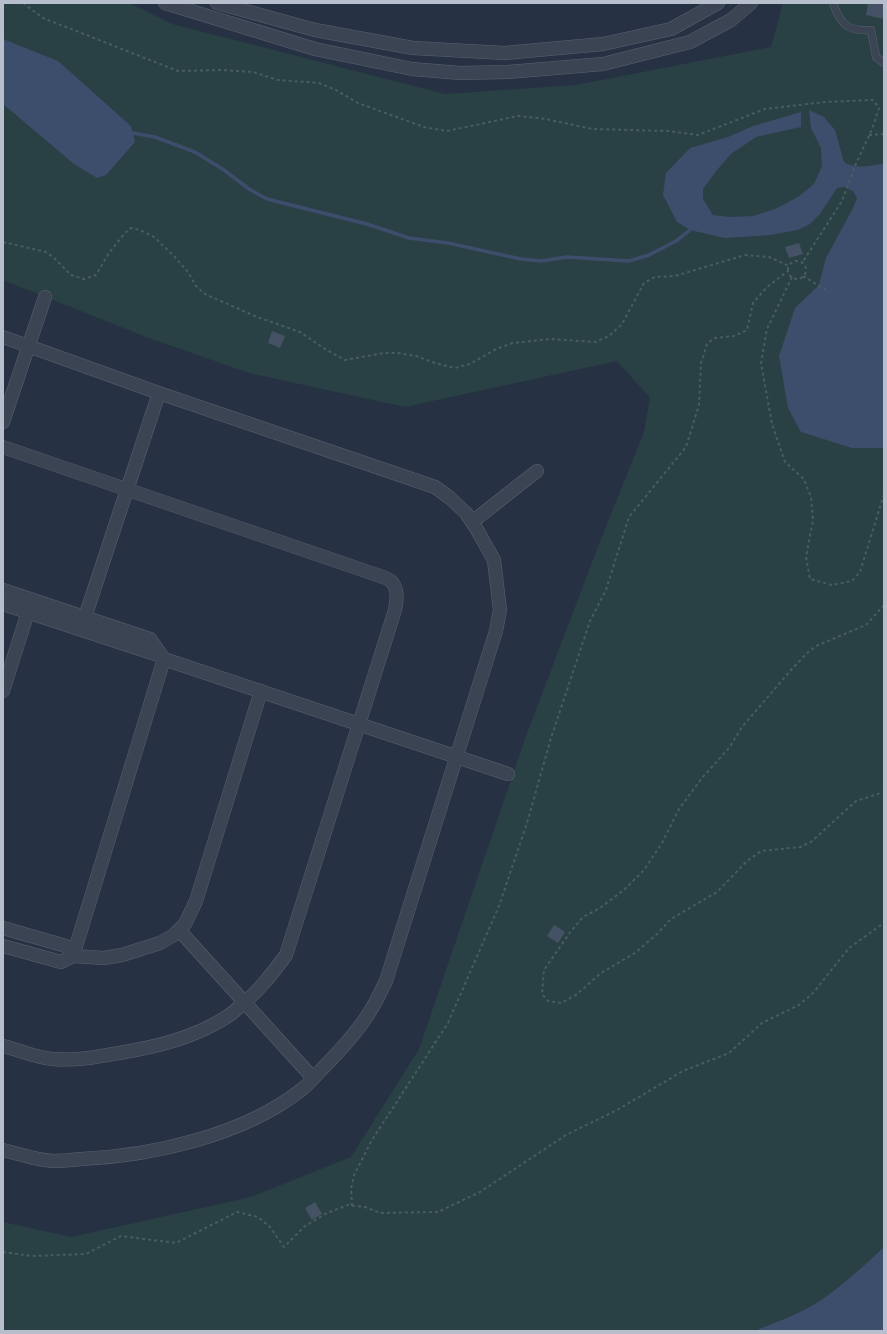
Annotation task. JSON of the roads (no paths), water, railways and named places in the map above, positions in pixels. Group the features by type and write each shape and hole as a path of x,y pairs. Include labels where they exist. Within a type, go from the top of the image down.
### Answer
{"street":[{"path":"165,3 315,49 412,69 460,73 508,72 603,64 690,42 731,20 751,3"},
{"path":"217,3 315,30 413,48 505,53 611,43 670,29 718,3"},
{"path":"3,422 45,297"},
{"path":"3,337 159,393 435,487 450,498 466,513 494,560 500,610 496,631 386,981 372,1008 351,1038 302,1090 274,1109 243,1124 173,1147 101,1159 55,1161 39,1159 3,1150"},
{"path":"85,617 159,393"},
{"path":"3,447 383,577 392,582 397,600 286,956 270,977 245,1002 226,1018 201,1031 170,1043 87,1059 51,1059 3,1046"},
{"path":"472,522 537,471"},
{"path":"3,590 150,639 164,659"},
{"path":"3,604 508,774"},
{"path":"3,691 28,612"},
{"path":"73,956 164,659"},
{"path":"3,946 62,962 73,956 104,958 122,955 160,943 174,935 185,924 196,901 261,692"},
{"path":"3,928 66,946 73,956"},
{"path":"179,930 313,1078"}],"lane":[{"path":"833,3 838,16 849,28 862,31 871,30 876,57 884,63"}],"water":[{"path":"3,39 58,61 131,126 135,142 106,175 97,178 74,164 3,104"},
{"path":"809,110 824,117 835,130 844,162 854,166 884,164 884,448 852,448 801,432 788,408 779,356 795,308 819,285 826,258 857,198 853,191 844,187 837,188 820,214 810,224 798,230 771,235 725,238 690,230 677,222 663,195 666,173 690,148 728,137 753,126 801,112 801,127 756,137 731,154 703,189 703,199 713,215 729,217 753,216 775,209 798,197 814,184 822,166 821,148 811,128"},
{"path":"884,1247 884,1331 754,1331 797,1314 821,1300 845,1282"}],"waterway":[{"path":"133,133 155,137 195,152 224,170 249,189 267,199 367,224 409,238 448,243 521,259 541,261 567,257 629,261 649,255 676,241 690,230"}]}
